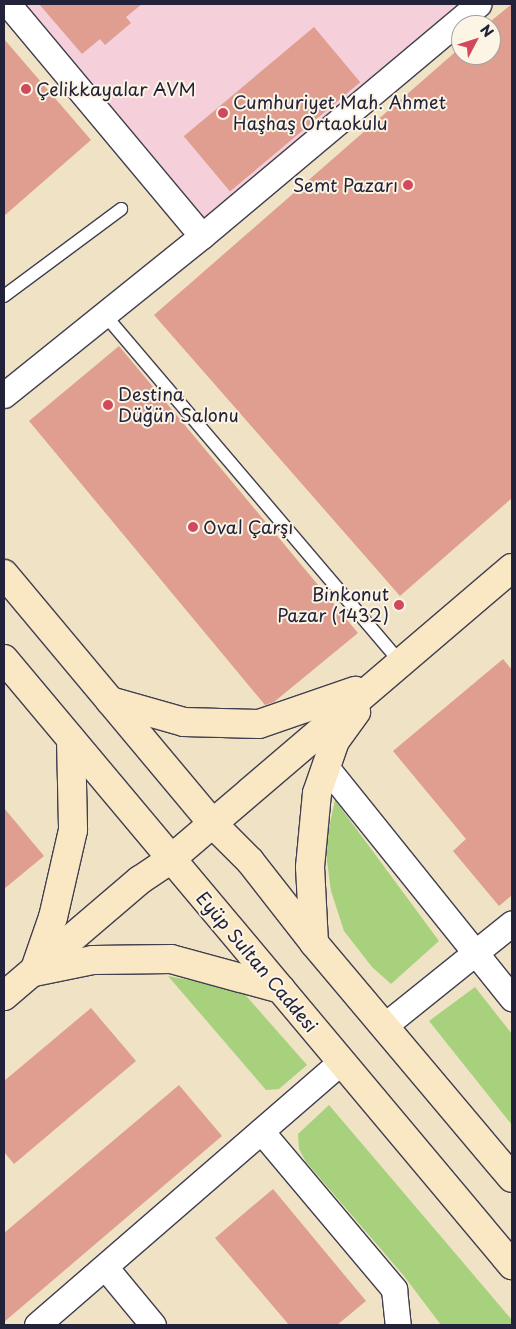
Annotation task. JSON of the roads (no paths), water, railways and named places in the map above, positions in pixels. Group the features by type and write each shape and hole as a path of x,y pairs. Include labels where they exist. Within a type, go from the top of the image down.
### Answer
{"street":[{"path":"8,4 202,236"},
{"path":"4,395 202,236 478,4"},
{"path":"4,996 140,880 171,859 512,568"},
{"path":"4,574 212,823 250,861 314,942 512,1178"},
{"name":"Eyüp Sultan Caddesi","path":"4,659 512,1265"},
{"path":"110,701 184,722 259,724 317,706 377,682"},
{"path":"314,942 310,867 317,793 335,741 377,682"},
{"path":"34,972 53,917 73,830 71,739"},
{"path":"326,767 477,952 512,998"},
{"path":"384,1026 512,924"},
{"path":"34,972 93,960 171,959 281,989"},
{"path":"38,1325 341,1062"},
{"path":"261,1131 394,1289 398,1325"},
{"path":"105,1267 153,1325"}],"lane":[{"path":"4,296 121,209"},
{"path":"104,314 401,663"}],"place":[{"name":"Çelikkayalar AVM","path":"26,89"},
{"name":"Cumhuriyet Mah. Ahmet Haşhaş Ortaokulu","path":"223,113"},
{"name":"Semt Pazarı","path":"408,185"},
{"name":"Destina Düğün Salonu","path":"108,405"},
{"name":"Oval Çarşı","path":"193,527"},
{"name":"Binkonut Pazar (1432)","path":"399,605"}]}
